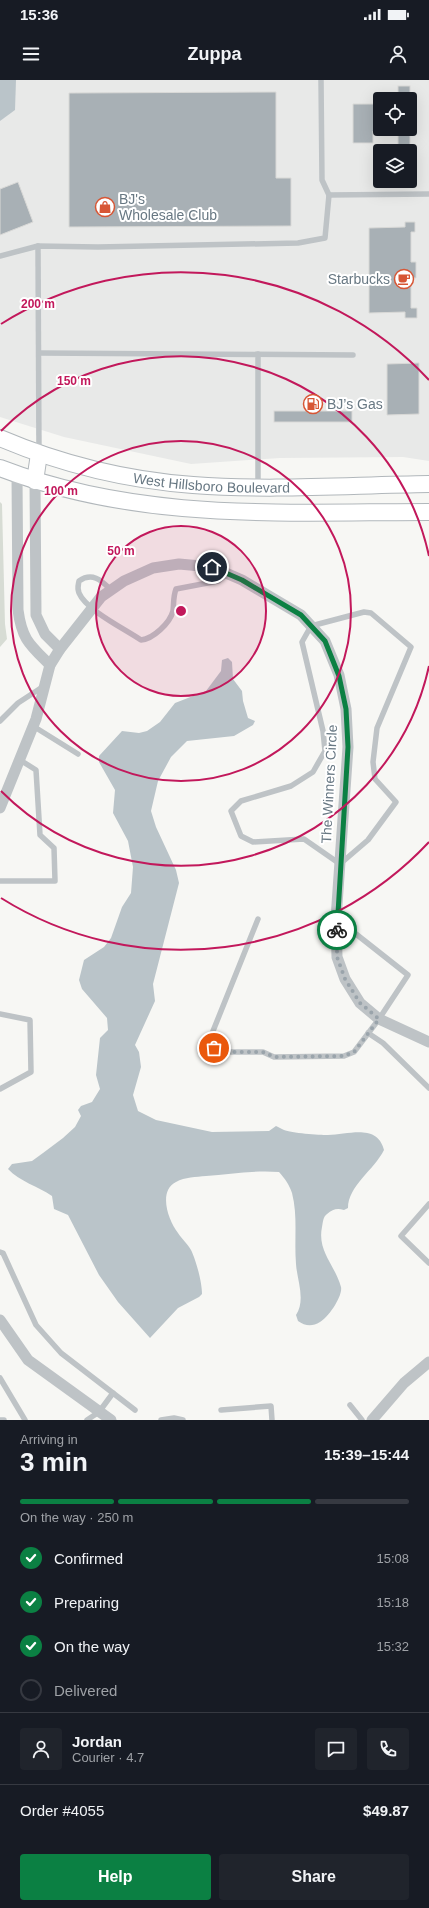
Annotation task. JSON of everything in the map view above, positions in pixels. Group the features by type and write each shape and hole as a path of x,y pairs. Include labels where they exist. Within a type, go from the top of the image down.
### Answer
{"street":[{"name":"West Hillsboro Boulevard","path":"0,438 39,454 101,471 151,480 193,485 258,487 429,484"},
{"path":"39,454 17,475 18,610 20,624 27,642 50,665"},
{"path":"39,454 35,481 36,615 45,634 60,649"},
{"name":"West Hillsboro Boulevard","path":"0,468 35,481 132,504 202,511 429,512"},
{"name":"The Winners Circle","path":"0,808 33,726 46,685 50,665 60,649 92,608 110,589 153,568 179,564 212,567 242,580 301,615 325,641 339,676 346,709 348,747 336,919 337,957 345,979 360,1003 379,1019 429,1042"},
{"path":"18,584 35,584"},
{"path":"0,1320 28,1360 111,1420"},
{"path":"372,1420 404,1383 429,1362"}],"lane":[{"path":"0,256 38,246 98,247 298,243 325,238 329,195 322,180 321,80"},
{"path":"329,195 429,194"},
{"path":"38,246 39,454"},
{"path":"39,353 353,355"},
{"path":"258,354 258,487"},
{"path":"110,589 100,579 93,577 85,577 79,581 78,587 80,594 92,608 141,640 148,639 170,619 173,610 173,596 176,589 218,581 228,574"},
{"path":"364,612 371,613 411,647 377,728 373,762 375,779 396,802 368,840 340,864 304,839 253,842 241,836 231,811 241,801 291,786 313,772 325,751 323,731 302,642 311,626 364,612"},
{"path":"0,721 18,703 46,685"},
{"path":"33,726 78,754"},
{"path":"0,881 55,881 54,848 40,835 36,770 20,760"},
{"path":"258,919 209,1040 214,1048 221,1052 263,1052 274,1057 344,1056 354,1052 379,1019 408,975 336,919"},
{"path":"0,1014 30,1020 31,1072 0,1089"},
{"path":"368,1033 383,1043 429,1088"},
{"path":"429,1204 401,1236 429,1263"},
{"path":"0,1252 3,1253 36,1325 61,1353 135,1410"},
{"path":"0,1378 25,1420"},
{"path":"87,1420 99,1412 113,1393"},
{"path":"350,1405 362,1420"},
{"path":"221,1410 271,1406 272,1420"},
{"path":"161,1420 174,1418 183,1420"}],"shaded area":[{"path":"0,80 429,80 429,461 403,457 280,458 191,464 64,437 0,417"},
{"path":"0,80 16,80 15,110 0,121"},
{"path":"0,502 2,504 5,624 7,639 0,647"},
{"path":"228,658 232,662 233,679 242,691 248,718 255,721 253,725 234,736 187,741 171,757 158,781 151,811 156,827 176,870 179,883 153,984 155,1001 135,1045 139,1052 141,1067 133,1095 138,1111 156,1120 212,1132 269,1131 276,1126 283,1130 312,1134 328,1135 361,1132 368,1133 375,1136 384,1150 352,1192 348,1208 344,1210 333,1210 324,1218 321,1236 322,1243 327,1258 338,1279 341,1291 340,1296 327,1316 317,1324 303,1324 298,1321 296,1315 299,1309 301,1296 296,1264 295,1210 291,1190 279,1172 252,1172 183,1179 171,1186 167,1192 166,1199 168,1214 174,1227 193,1254 200,1277 202,1294 178,1308 150,1338 118,1302 99,1275 68,1215 54,1209 52,1196 24,1181 8,1169 12,1164 32,1161 63,1138 75,1127 81,1116 78,1110 81,1106 92,1102 100,1089 96,1075 100,1038 108,1030 107,1018 82,989 79,980 84,960 104,947 111,938 122,907 131,893 133,867 128,841 113,813 115,790 99,762 99,756 122,731 139,733 147,731 160,722 175,703 206,691 221,671 222,660"}],"building":[{"path":"398,86 410,86 410,92 398,92"},
{"path":"276,92 276,178 291,178 291,226 69,227 69,93"},
{"path":"353,104 373,104 373,143 353,143"},
{"path":"398,136 410,136 410,144 398,144"},
{"path":"18,182 33,222 0,235 0,189"},
{"path":"405,222 415,222 415,232 411,232 411,262 416,262 416,278 411,278 411,308 417,308 417,318 405,318 405,312 369,313 369,228 405,227"},
{"path":"419,363 419,414 387,415 387,364"},
{"path":"274,411 352,411 352,422 274,422"}],"way so far":[{"path":"214,1048 221,1052 263,1052 274,1057 344,1056 354,1052 379,1019 360,1003 345,979 337,957 337,930"}],"place":[{"name":"BJ's Wholesale Club","path":"105,207"},
{"name":"Starbucks","path":"404,279"},
{"name":"BJ’s Gas","path":"313,404"}],"route":[{"path":"212,567 242,580 301,615 325,641 339,676 346,709 348,747 336,919 337,930"}]}
